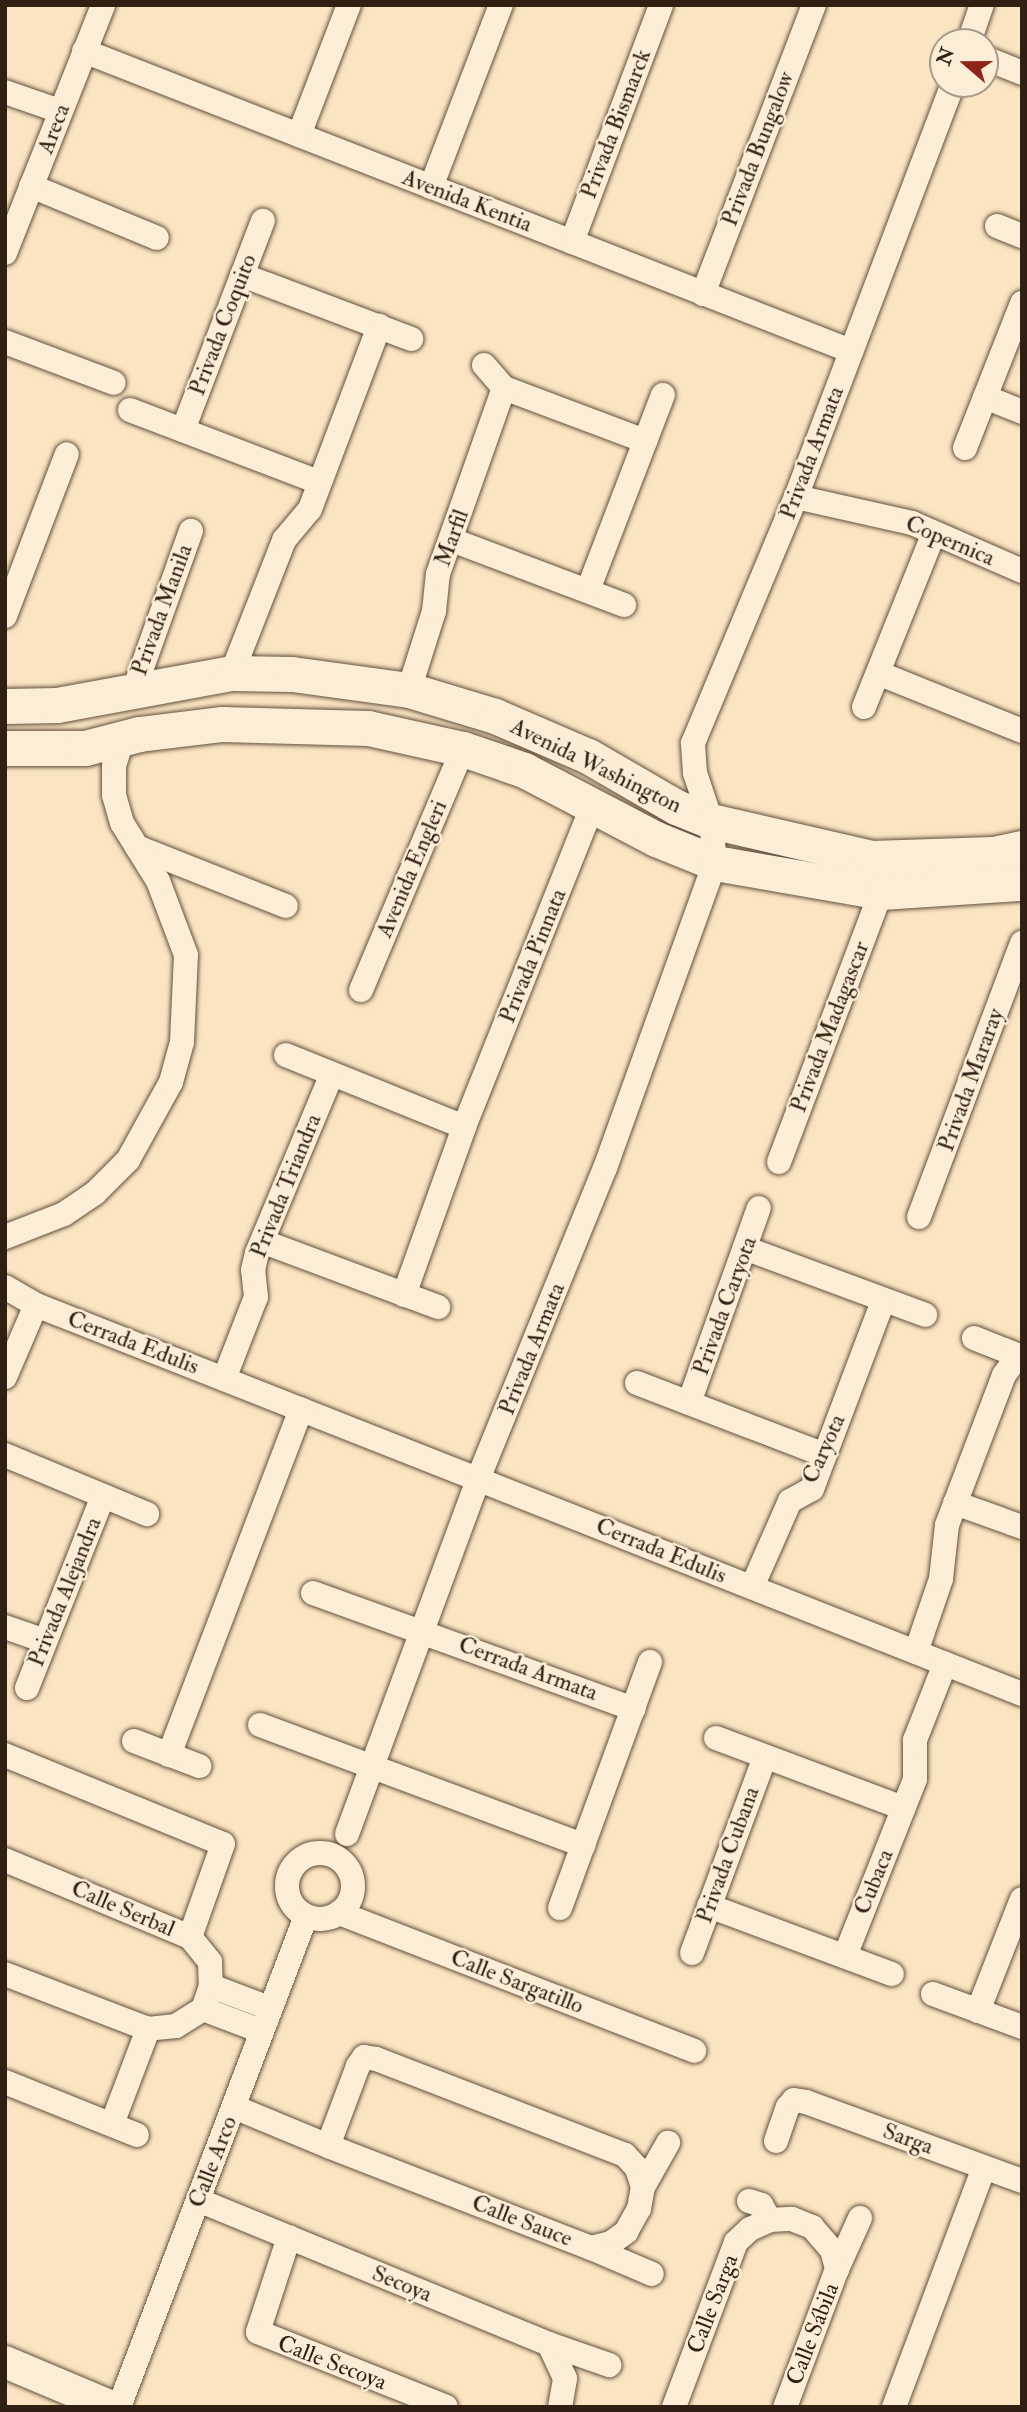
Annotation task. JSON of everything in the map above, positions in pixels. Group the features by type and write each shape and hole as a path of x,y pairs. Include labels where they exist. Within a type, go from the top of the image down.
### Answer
{"main road":[{"name":"Avenida Washington","path":"5,706 57,705 232,673 292,674 409,690 495,716 588,756 676,807 711,821 871,858 993,854 1022,848"},
{"name":"Avenida Washington","path":"5,748 85,748 122,739 222,724 368,728 463,748 524,769 656,839 715,863 881,892 1022,883"}],"street":[{"path":"299,135 349,5"},
{"path":"431,187 501,5"},
{"name":"Privada Bismarck","path":"572,242 661,5"},
{"name":"Privada Bungalow","path":"702,294 814,5"},
{"path":"974,28 982,5"},
{"name":"Areca","path":"5,253 13,209 32,186 84,51 97,7"},
{"name":"Avenida Kentia","path":"84,51 851,351"},
{"path":"999,64 1022,73"},
{"path":"5,92 60,111"},
{"name":"Privada Armata","path":"347,1834 478,1479 606,1168 715,863 711,821 695,773 693,743 796,498 948,98"},
{"path":"32,186 157,239"},
{"name":"Privada Coquito","path":"183,430 262,221"},
{"path":"997,226 1022,236"},
{"path":"242,275 411,339"},
{"path":"965,448 1022,303"},
{"path":"232,673 284,540 310,509 379,326"},
{"path":"5,342 114,383"},
{"path":"484,365 504,388 645,441"},
{"name":"Marfil","path":"409,690 452,540 504,388"},
{"path":"589,590 663,395"},
{"path":"985,397 1022,412"},
{"path":"130,410 319,482"},
{"path":"5,616 66,454"},
{"name":"Copernica","path":"796,498 912,523 933,535 1022,571"},
{"name":"Privada Manila","path":"134,690 191,531"},
{"path":"864,707 933,535"},
{"path":"452,540 624,605"},
{"path":"878,673 1022,731"},
{"path":"5,1237 64,1214 95,1193 128,1160 171,1082 187,1005 186,955 158,881 122,822 114,795 114,766 122,739"},
{"name":"Avenida Engleri","path":"361,990 463,748"},
{"name":"Privada Pinnata","path":"404,1295 468,1117 593,804"},
{"path":"137,847 286,906"},
{"name":"Privada Madagascar","path":"779,1162 881,892"},
{"name":"Privada Mararay","path":"919,1217 1022,943"},
{"path":"286,1055 332,1074 468,1117"},
{"name":"Privada Triandra","path":"224,1379 256,1297 253,1270 332,1074"},
{"name":"Privada Caryota","path":"689,1403 760,1208"},
{"path":"264,1242 438,1307"},
{"path":"747,1249 925,1315"},
{"name":"Cerrada Edulis","path":"5,1287 36,1305 1022,1694"},
{"name":"Caryota","path":"752,1587 790,1501 812,1489 883,1301"},
{"path":"5,1377 36,1305"},
{"path":"916,1652 939,1589 941,1553 954,1503 1004,1376 1020,1356 974,1338"},
{"path":"637,1383 825,1455"},
{"path":"169,1755 301,1409"},
{"path":"5,1455 146,1514"},
{"name":"Privada Alejandra","path":"27,1688 103,1496"},
{"path":"954,1503 1022,1527"},
{"name":"Cerrada Armata","path":"313,1593 422,1630 634,1709"},
{"path":"5,1627 45,1641"},
{"path":"560,1908 650,1662"},
{"name":"Cubaca","path":"845,1956 919,1762 915,1740 946,1664"},
{"path":"260,1725 583,1845"},
{"path":"716,1738 903,1808"},
{"path":"134,1741 199,1766"},
{"path":"5,1755 223,1844 190,1937"},
{"name":"Privada Cubana","path":"692,1953 765,1757"},
{"path":"321,1853 342,1862 353,1883 352,1894 339,1913 329,1918 306,1916 290,1902 287,1880 299,1860 321,1853"},
{"name":"Calle Serbal","path":"5,1860 190,1937 210,1962 207,1998"},
{"path":"978,2011 1022,1899"},
{"path":"709,1906 891,1974"},
{"name":"Calle Sargatillo","path":"339,1913 694,2051"},
{"name":"Calle Arco","path":"119,2407 306,1916"},
{"path":"5,1975 148,2029 176,2026 207,1998 265,2020"},
{"path":"933,1994 1022,2026"},
{"path":"111,2124 148,2029"},
{"path":"328,2146 364,2057 625,2155 637,2168 643,2187"},
{"path":"5,2082 137,2134"},
{"name":"Sarga","path":"776,2141 794,2100 1022,2181"},
{"name":"Calle Sauce","path":"234,2107 591,2248 611,2243 626,2232 639,2208 643,2187 668,2143"},
{"path":"894,2407 984,2168"},
{"name":"Secoya","path":"198,2200 549,2344 609,2365"},
{"path":"749,2201 761,2205 770,2220"},
{"path":"837,2269 860,2218"},
{"name":"Calle Sábila","path":"770,2220 792,2219 812,2227 832,2250 837,2269 785,2407"},
{"name":"Calle Sarga","path":"674,2407 736,2242 770,2220"},
{"name":"Calle Secoya","path":"289,2237 258,2332 446,2407"},
{"path":"591,2248 652,2274"},
{"path":"549,2344 565,2379 561,2404"},
{"path":"5,2362 112,2407"}]}
